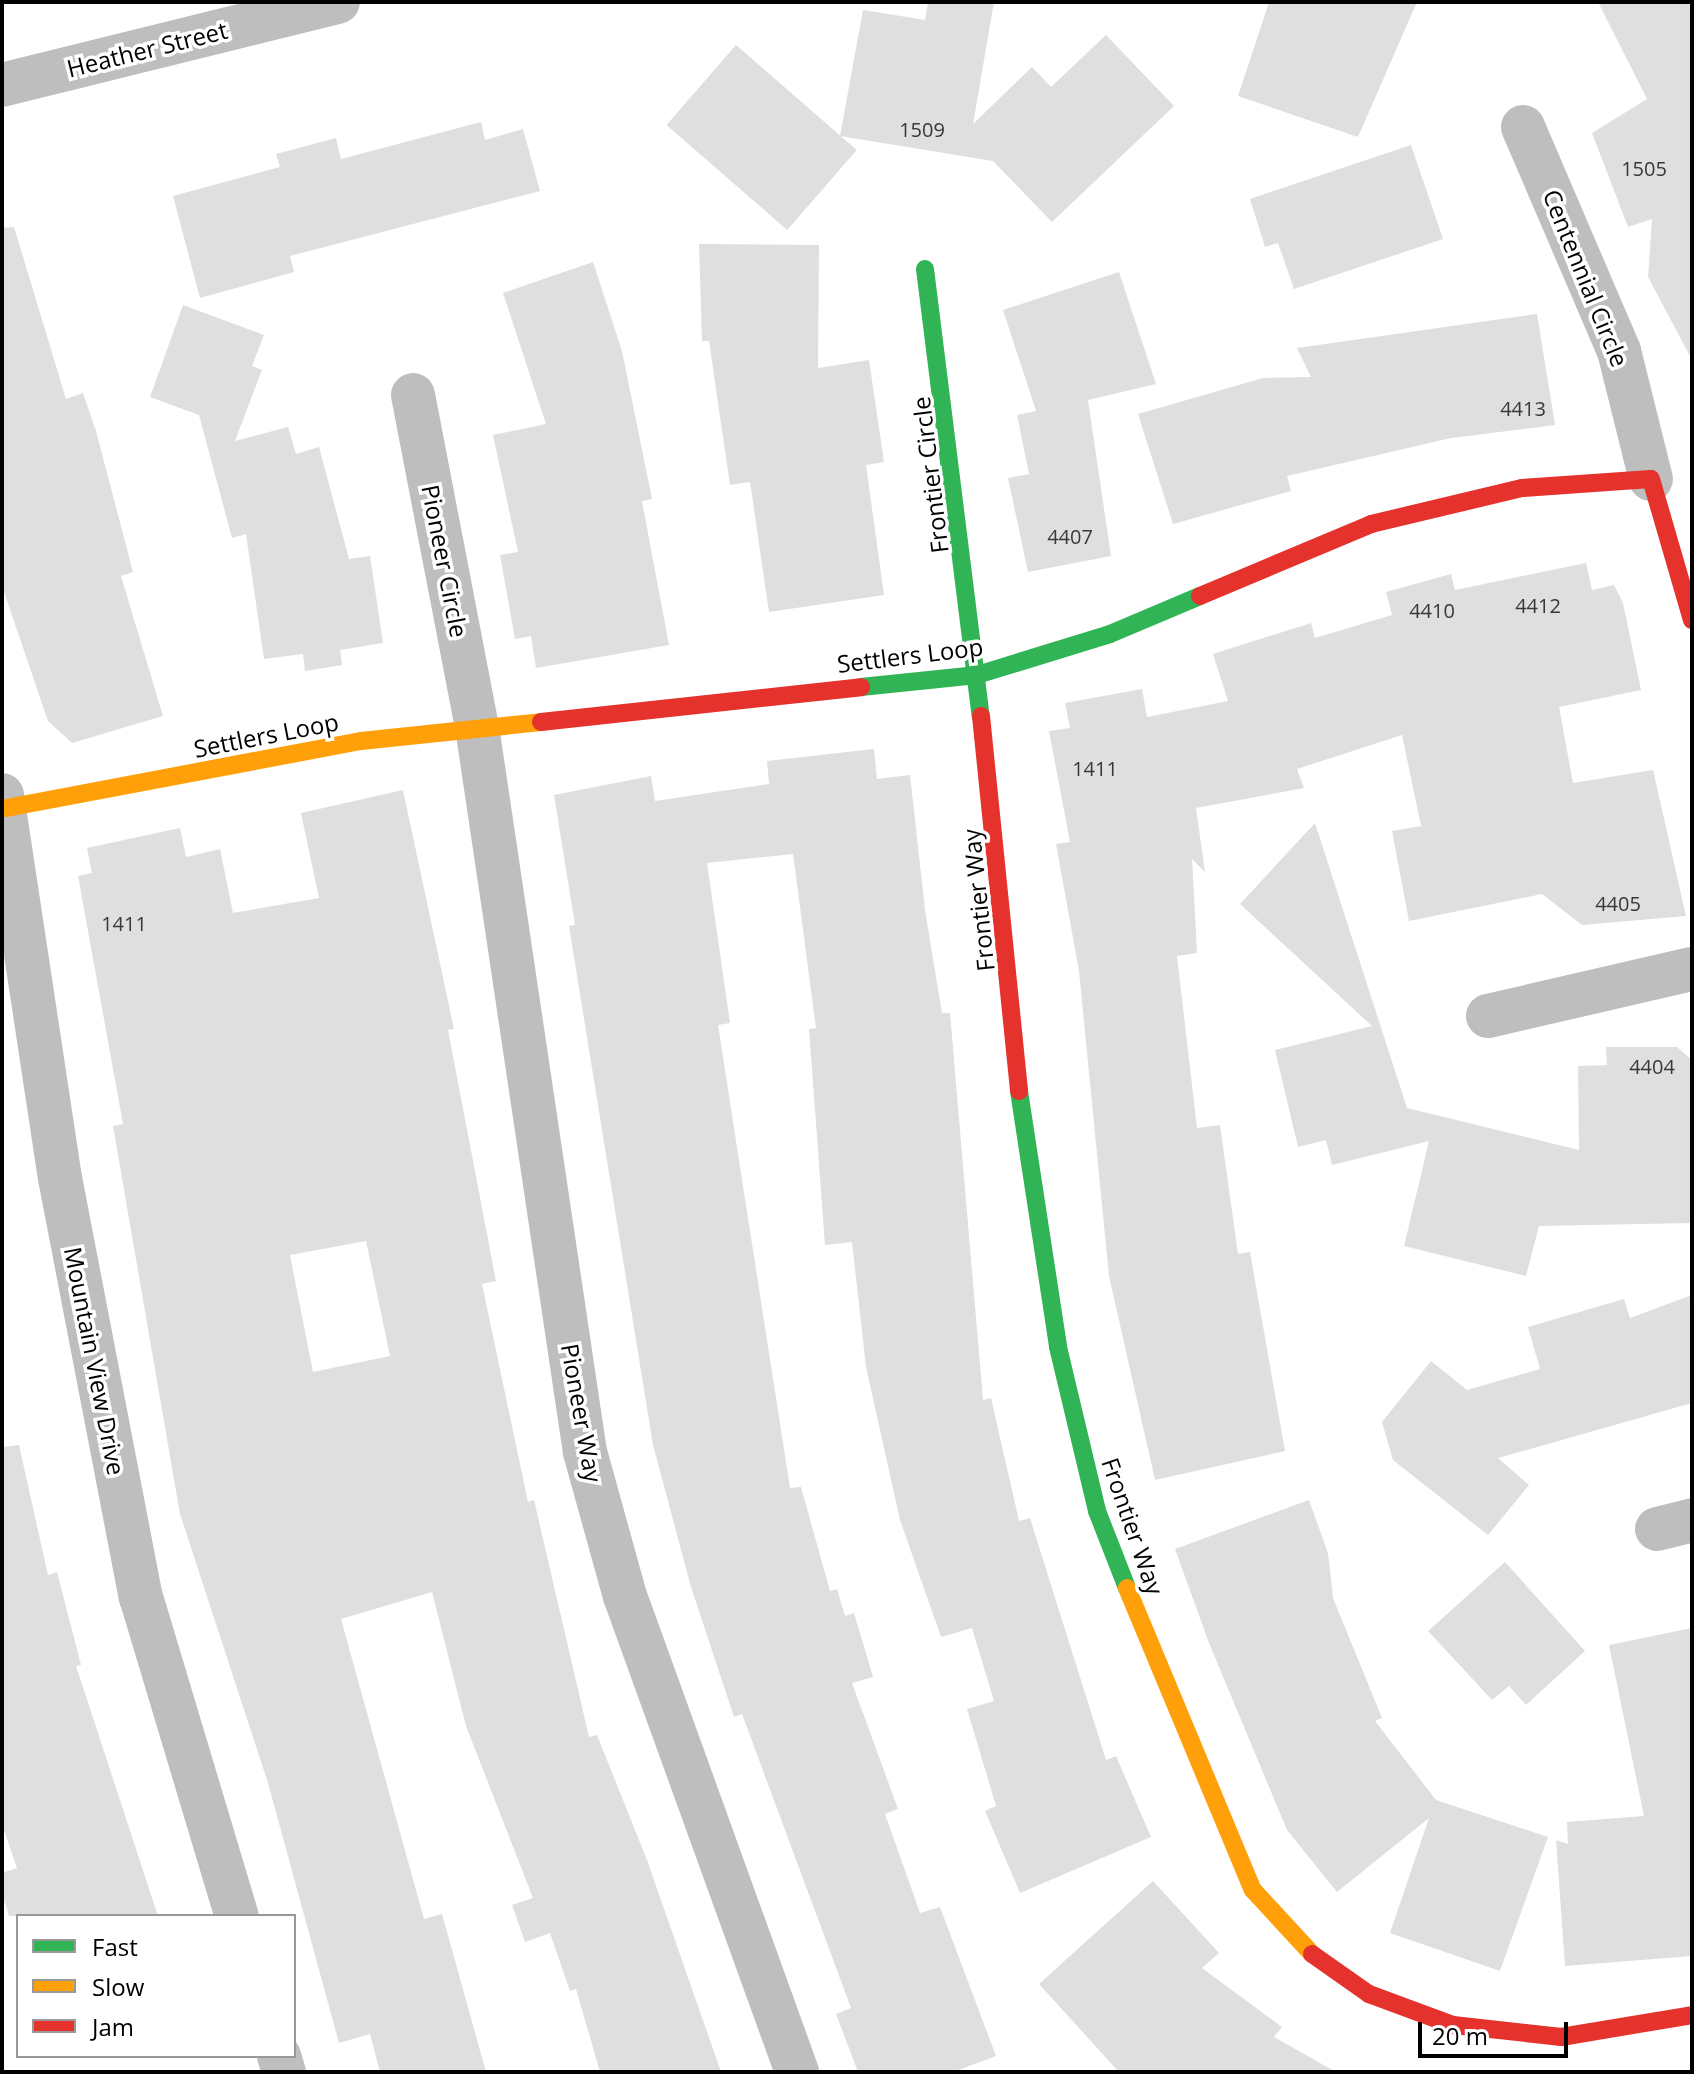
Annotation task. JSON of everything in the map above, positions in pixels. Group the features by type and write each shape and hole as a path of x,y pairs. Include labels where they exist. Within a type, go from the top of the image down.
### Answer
{"street":[{"name":"Heather Street","path":"2,85 338,2"},
{"name":"Centennial Circle","path":"1523,127 1619,351 1651,479"},
{"name":"Frontier Circle","path":"925,269 977,675"},
{"name":"Pioneer Circle","path":"413,395 477,727"},
{"path":"1651,479 1692,620"},
{"name":"Settlers Loop","path":"4,802 361,741 977,675 1110,634 1371,524 1522,488 1651,479"},
{"name":"Frontier Way","path":"977,675 1028,1177 1058,1347 1097,1511 1212,1805 1253,1890 1301,1946 1369,1994 1453,2025 1561,2037 1692,2015"},
{"name":"Pioneer Way","path":"477,727 585,1452 625,1596 797,2072"},
{"name":"Mountain View Drive","path":"4,802 60,1178 141,1597 236,1914"},
{"path":"1488,1016 1692,969"}],"building":[{"path":"928,2 994,2 973,124 1032,67 1051,87 1106,35 1174,106 1052,222 993,161 840,136 863,10 925,20"},
{"path":"1269,2 1417,2 1358,137 1238,96"},
{"path":"1598,2 1692,2 1692,360 1648,277 1652,219 1628,227 1592,133 1647,99"},
{"path":"736,45 857,150 787,230 666,125"},
{"path":"481,122 485,140 523,129 540,191 290,256 294,272 200,298 173,196 280,167 276,154 336,138 341,159"},
{"path":"1411,145 1443,239 1294,289 1278,243 1265,247 1250,199"},
{"path":"14,227 66,399 83,393 96,431 133,572 121,576 163,716 72,743 48,721 2,586 2,228"},
{"path":"699,244 819,245 818,368 869,360 884,462 866,465 884,595 769,612 750,482 730,485 709,341 702,341"},
{"path":"593,262 622,351 652,499 642,501 669,645 536,668 531,636 515,639 500,555 518,552 493,435 546,424 503,293"},
{"path":"1119,272 1156,384 1088,400 1111,556 1028,572 1008,478 1029,474 1017,415 1036,411 1003,310"},
{"path":"183,305 264,335 252,366 262,370 235,441 288,427 296,454 319,447 349,559 370,556 383,643 340,650 342,665 305,671 303,654 264,659 246,534 232,538 199,415 150,397"},
{"path":"1537,314 1555,425 1451,438 1287,476 1291,491 1173,524 1138,414 1263,378 1311,377 1297,348"},
{"path":"1586,563 1592,590 1614,585 1623,603 1641,690 1559,707 1573,783 1653,770 1686,916 1582,925 1542,894 1409,921 1392,831 1421,826 1402,735 1297,769 1304,788 1196,808 1205,872 1192,859 1197,953 1177,956 1197,1128 1220,1125 1238,1254 1250,1252 1285,1451 1155,1480 1109,1276 1079,971 1056,844 1070,842 1049,731 1070,728 1065,703 1142,689 1147,717 1228,701 1213,654 1311,623 1315,638 1392,615 1386,592 1451,574 1455,590"},
{"path":"874,749 877,779 910,775 925,910 942,1013 950,1013 983,1400 991,1398 1019,1521 1030,1518 1106,1760 1116,1756 1151,1837 1020,1893 985,1811 996,1806 967,1709 994,1701 972,1628 941,1637 900,1520 866,1367 852,1242 825,1245 809,1029 816,1028 793,854 707,863 730,1023 718,1025 790,1488 801,1487 830,1591 837,1589 845,1616 854,1613 873,1677 852,1683 898,1809 885,1814 920,1913 940,1907 996,2056 953,2072 858,2072 836,2014 851,2008 742,1714 734,1717 691,1587 653,1445 569,926 575,925 554,795 651,776 655,801 769,784 767,761"},
{"path":"403,790 454,1029 448,1030 496,1281 482,1284 528,1502 534,1500 589,1737 597,1735 647,1860 721,2072 600,2072 576,1989 570,1991 550,1933 525,1942 512,1905 533,1898 466,1726 432,1592 341,1619 424,1919 442,1914 486,2072 380,2072 370,2034 339,2043 268,1783 180,1514 113,1126 123,1124 78,876 92,873 87,848 180,828 186,857 220,849 233,913 319,898 301,813","holes":["366,1241 390,1356 313,1372 290,1255"]},
{"path":"1315,823 1407,1108 1579,1150 1578,1066 1607,1065 1606,1047 1677,1047 1692,1060 1692,1223 1539,1226 1526,1276 1404,1246 1429,1141 1332,1165 1326,1140 1298,1147 1275,1050 1372,1026 1240,904"},
{"path":"1692,1295 1692,1403 1498,1458 1529,1485 1488,1535 1393,1460 1382,1422 1431,1361 1467,1390 1540,1369 1528,1327 1624,1299 1630,1318"},
{"path":"19,1445 48,1575 57,1572 81,1665 76,1666 157,1914 9,1916 2,1893 2,1873 17,1868 2,1824 2,1447"},
{"path":"1309,1500 1328,1553 1333,1598 1382,1718 1375,1721 1436,1800 1548,1837 1500,1971 1390,1933 1429,1818 1337,1892 1287,1830 1209,1643 1175,1549"},
{"path":"1505,1562 1585,1651 1526,1705 1509,1686 1492,1700 1428,1631"},
{"path":"1692,1628 1692,1956 1565,1966 1556,1840 1568,1844 1567,1822 1644,1816 1609,1645"},
{"path":"1153,1881 1219,1953 1202,1968 1282,2027 1274,2037 1336,2072 1119,2072 1039,1984"}],"traffic: fast":[{"path":"925,269 981,716"},
{"path":"861,687 977,675 1110,634 1200,596"},
{"path":"1019,1091 1058,1347 1097,1511 1127,1588"}],"traffic: slow":[{"path":"6,808 361,741 541,722"},
{"path":"1127,1588 1253,1890 1312,1954"}],"traffic: jam":[{"path":"1200,596 1371,524 1522,488 1651,479 1692,620"},
{"path":"541,722 861,687"},
{"path":"981,716 1019,1091"},
{"path":"1312,1954 1369,1994 1453,2025 1561,2037 1692,2015"}]}
